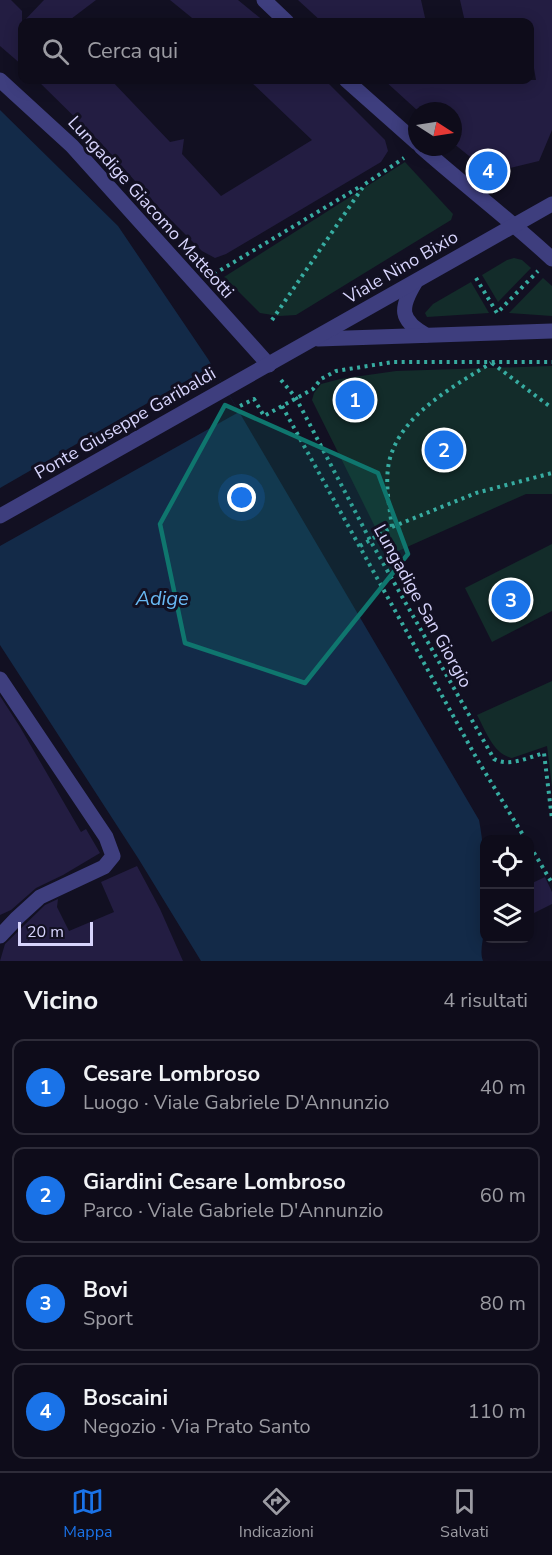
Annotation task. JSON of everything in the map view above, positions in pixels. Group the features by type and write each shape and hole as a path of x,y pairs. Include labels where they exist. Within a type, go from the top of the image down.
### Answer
{"street":[{"path":"264,0 283,18"},
{"name":"Lungadige Giacomo Matteotti","path":"0,80 72,146 269,365"},
{"path":"351,84 408,135"},
{"path":"431,156 465,186 516,225 552,259"},
{"name":"Viale Nino Bixio","path":"269,365 552,204"},
{"path":"416,280 405,297 403,309 408,321 415,329 426,335"},
{"path":"315,339 552,331"},
{"name":"Ponte Giuseppe Garibaldi","path":"0,516 269,365"},
{"path":"0,679 106,837 113,856 104,867 40,897 0,936"}],"path":[{"path":"214,274 364,184 406,156"},
{"path":"272,320 364,184"},
{"path":"476,278 497,313 538,271"},
{"path":"491,362 552,408"},
{"path":"392,527 387,485 392,452 409,423 430,402 491,362"},
{"path":"240,406 254,399 264,416 313,389 321,379 336,371 393,363 552,362"},
{"name":"Lungadige San Giorgio","path":"269,365 296,399 370,540 494,759 502,764 544,753 552,819"},
{"path":"282,406 477,759 523,835"},
{"path":"360,546 392,527 476,493 552,473"},
{"path":"534,853 552,883"}],"highlighted area":[{"path":"225,405 378,473 408,554 305,683 185,643 160,524"}],"green space":[{"path":"405,162 453,214 451,220 296,315 279,316 260,313 224,277"},
{"path":"514,258 522,260 531,268 498,302 482,275"},
{"path":"543,278 552,286 552,316 509,313"},
{"path":"471,282 489,313 427,317 425,313 433,304"},
{"path":"552,366 552,494 526,494 389,555 312,400 321,384 396,371"},
{"path":"552,544 552,611 492,642 465,588"},
{"path":"552,681 552,787 547,746 512,758 505,756 495,747 477,715"}],"water":[{"name":"Adige","path":"0,110 118,226 208,359 479,820 481,835 480,943 482,943 483,961 201,961 138,858 0,645"}],"pier":[{"path":"212,366 239,412 0,546 0,488"}],"building":[{"path":"0,0 11,0 22,11 22,18 18,18 18,62 0,46"},
{"path":"44,0 96,0 72,18 27,18"},
{"path":"170,0 238,0 260,18 192,18"},
{"path":"298,0 421,0 425,18 318,18"},
{"path":"460,0 552,0 552,130 539,161 490,173 462,150 462,102 408,102 388,84 534,84 536,80 534,18 464,18"},
{"path":"41,84 115,84 170,142 184,139 182,154 221,196 312,140 253,84 329,84 385,140 388,151 381,162 226,254 215,258 202,251 162,211 100,142"},
{"path":"0,696 81,832 86,829 100,853 36,888 11,910 0,915"},
{"path":"137,866 160,909 183,961 0,961 5,944 45,905 58,899 57,907 69,931 114,912 101,882"},
{"path":"545,877 552,892 552,904 534,913 534,889 534,882"}],"place":[{"name":"Boscaini","path":"488,171"},
{"name":"Cesare Lombroso","path":"355,400"},
{"name":"Giardini Cesare Lombroso","path":"444,450"},
{"name":"Bovi","path":"511,600"}]}
